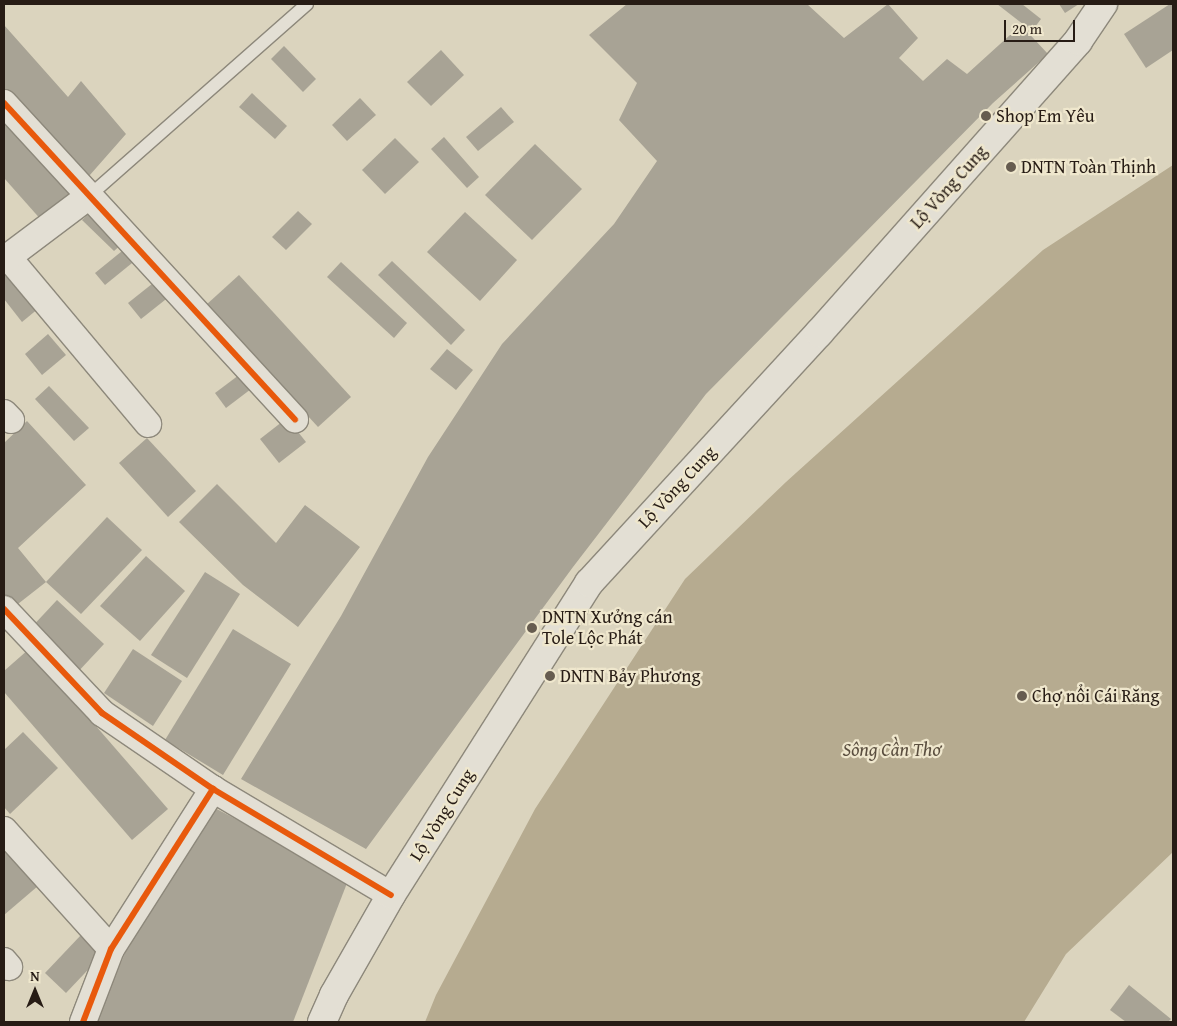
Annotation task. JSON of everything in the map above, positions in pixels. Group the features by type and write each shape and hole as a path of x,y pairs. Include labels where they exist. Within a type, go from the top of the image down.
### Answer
{"main road":[{"name":"Lộ Vòng Cung","path":"322,1022 334,995 391,895 589,583 819,333 1078,40 1102,4"}],"street":[{"path":"4,103 88,197 294,419"},
{"path":"88,197 6,259 148,424"},
{"path":"4,609 102,712 213,789 391,895"},
{"path":"82,1022 111,949 213,789"},
{"path":"4,830 111,949"}],"lane":[{"path":"88,197 307,4"}],"water":[{"name":"Sông Cần Thơ","path":"1173,165 1173,852 1066,954 1024,1022 425,1022 436,995 535,809 685,579 786,482 1043,250"}],"building":[{"path":"627,4 807,4 844,38 888,4 918,38 899,58 923,81 947,59 967,74 1021,25 1048,54 993,103 706,394 573,567 366,849 241,779 341,616 428,457 502,344 614,224 657,161 619,120 637,83 589,35"},
{"path":"997,4 1022,4 1041,19 1032,31"},
{"path":"1059,4 1079,4 1065,13"},
{"path":"1170,4 1173,4 1173,50 1146,68 1124,34"},
{"path":"4,25 68,97 81,81 126,134 82,184 4,95"},
{"path":"284,46 316,79 303,92 271,59"},
{"path":"441,50 464,75 431,106 407,82"},
{"path":"252,93 287,126 275,139 239,107"},
{"path":"360,98 376,115 347,141 332,125"},
{"path":"501,107 514,122 478,151 466,137"},
{"path":"4,108 78,190 43,222 4,178"},
{"path":"444,137 479,177 467,188 431,149"},
{"path":"395,138 419,162 385,194 362,170"},
{"path":"535,144 582,189 532,240 485,195"},
{"path":"93,210 124,242 114,251 82,220"},
{"path":"298,211 312,224 286,250 272,237"},
{"path":"465,212 517,260 480,301 427,252"},
{"path":"127,247 137,259 105,285 95,273"},
{"path":"392,261 465,330 451,345 378,275"},
{"path":"341,262 407,323 394,338 327,277"},
{"path":"8,270 39,308 22,322 4,299 4,273"},
{"path":"239,275 351,397 318,427 206,305"},
{"path":"157,280 170,296 141,319 128,303"},
{"path":"48,334 66,355 42,375 25,354"},
{"path":"447,349 473,370 456,390 430,369"},
{"path":"243,372 255,386 226,408 215,393"},
{"path":"49,386 89,428 74,441 35,399"},
{"path":"287,418 306,442 279,463 260,439"},
{"path":"27,421 86,485 18,548 46,582 9,611 4,604 4,443"},
{"path":"147,438 196,491 168,517 119,463"},
{"path":"217,484 276,543 305,505 360,547 298,627 243,585 179,522"},
{"path":"107,517 142,550 81,614 46,582"},
{"path":"146,556 185,591 140,641 100,606"},
{"path":"205,572 240,594 187,678 151,655"},
{"path":"57,600 104,644 75,675 29,630"},
{"path":"233,629 291,664 223,775 165,740"},
{"path":"29,649 168,809 132,840 4,692 4,671"},
{"path":"133,649 182,681 153,726 104,693"},
{"path":"23,732 58,768 10,814 4,807 4,750"},
{"path":"209,805 349,878 293,1022 95,1022 146,905"},
{"path":"4,847 38,886 4,915"},
{"path":"81,935 102,955 66,993 45,973"},
{"path":"1129,985 1171,1019 1168,1022 1126,1022 1110,1010"}],"cycle path":[{"path":"4,103 295,419"},
{"path":"4,609 102,713 213,789 391,895"},
{"path":"83,1022 111,949 213,789"}],"place":[{"name":"Shop Em Yêu","path":"986,116"},
{"name":"DNTN Toàn Thịnh","path":"1011,167"},
{"name":"DNTN Xưởng cán Tole Lộc Phát","path":"532,628"},
{"name":"DNTN Bảy Phương","path":"550,676"},
{"name":"Chợ nổi Cái Răng","path":"1022,696"}]}
